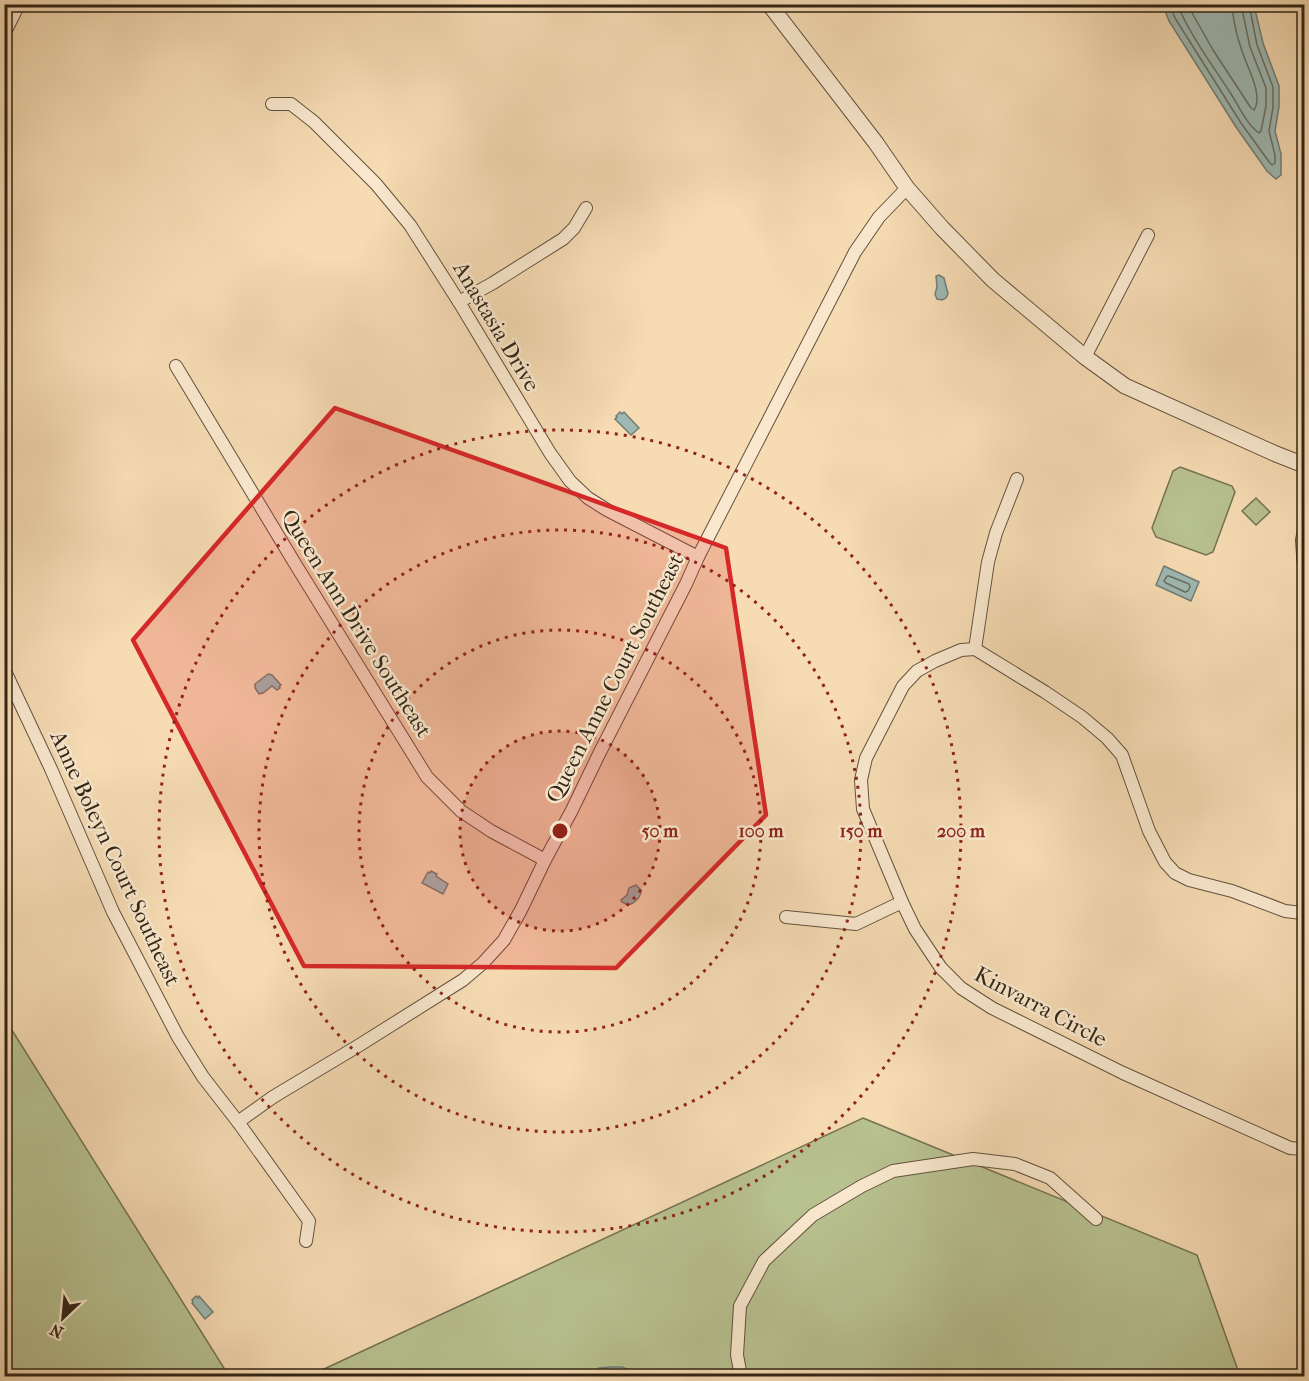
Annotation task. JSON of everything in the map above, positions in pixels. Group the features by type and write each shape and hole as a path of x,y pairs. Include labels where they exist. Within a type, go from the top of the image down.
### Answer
{"street":[{"path":"4,34 19,4"},
{"path":"770,5 876,143 907,188 993,280 1085,357 1125,386 1305,465"},
{"name":"Anastasia Drive","path":"272,104 291,104 308,117 376,184 410,225 550,453 570,481 588,498 607,510 698,557"},
{"name":"Queen Anne Court Southeast","path":"238,1122 273,1097 463,980 504,940 573,810 698,557 855,252 879,217 907,188"},
{"path":"459,302 563,239 574,228 586,208"},
{"path":"1085,357 1148,235"},
{"name":"Queen Ann Drive Southeast","path":"176,366 427,777 460,811 491,831 545,860"},
{"path":"1017,479 996,533 988,562 975,649 1082,717 1122,755 1149,831 1165,862 1176,873 1189,880 1232,891 1285,911 1302,913 1305,911"},
{"path":"1305,530 1302,540 1305,569"},
{"name":"Kinvarra Circle","path":"975,649 961,650 935,661 917,671 903,686 866,758 861,780 863,809 915,929 941,968 961,988 992,1008 1134,1078 1290,1148 1305,1149"},
{"name":"Anne Boleyn Court Southeast","path":"4,669 51,769 113,912 149,984 203,1077 309,1221 306,1241"},
{"path":"786,917 856,924 902,902"},
{"path":"741,1377 737,1355 740,1306 764,1261 813,1215 893,1171 973,1159 1015,1164 1050,1178 1096,1219"}],"highlighted area":[{"path":"335,408 726,548 766,815 616,968 304,966 133,640"}],"green space":[{"path":"1180,467 1232,486 1235,492 1213,552 1206,555 1156,537 1152,528 1173,471"},
{"path":"1256,498 1270,512 1256,525 1242,511"},
{"path":"5,1019 229,1376 5,1376"},
{"path":"863,1118 1197,1255 1240,1376 309,1376"}],"water":[{"path":"1163,5 1254,5 1263,43 1279,86 1279,107 1275,131 1281,154 1281,175 1276,179 1267,171 1236,127 1169,21"},
{"path":"936,276 944,278 948,294 942,300 937,299 935,294"},
{"path":"620,412 622,414 624,412 639,428 631,435 615,419"},
{"path":"1164,566 1199,582 1191,601 1156,585"},
{"path":"268,674 272,675 281,685 280,688 277,690 272,686 259,694 255,684"},
{"path":"431,871 448,884 443,894 422,883"},
{"path":"636,885 641,890 637,899 628,905 622,902 629,888"},
{"path":"196,1296 198,1298 199,1296 213,1312 205,1319 192,1303"},
{"path":"622,1367 643,1376 590,1376 599,1368"}]}
